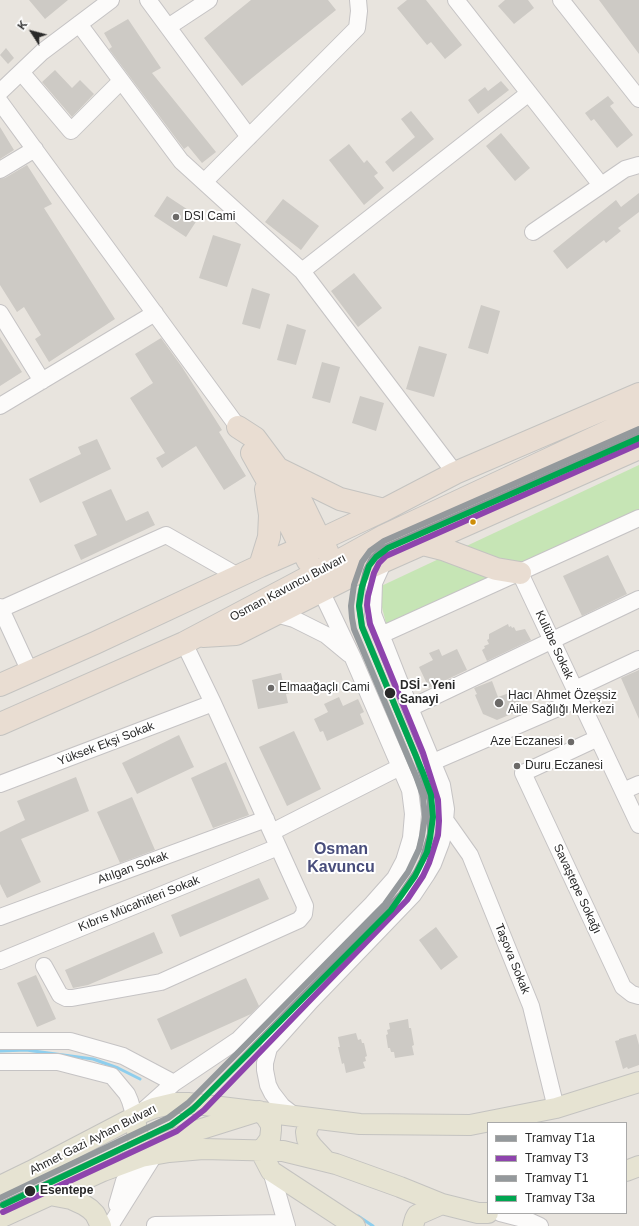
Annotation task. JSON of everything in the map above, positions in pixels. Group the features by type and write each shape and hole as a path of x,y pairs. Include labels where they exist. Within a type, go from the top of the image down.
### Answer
{"highway":[{"path":"0,685 384,510 455,473 639,394"},
{"name":"Osman Kavuncu Bulvarı","path":"340,571 384,536 639,417"},
{"path":"238,427 255,438 272,473 299,497 311,544 318,582"},
{"path":"190,640 236,634 276,614 318,582 340,571 384,561 639,448"},
{"path":"272,473 340,499 384,510"},
{"path":"260,566 269,537 272,473"},
{"path":"311,544 340,571"},
{"path":"423,544 496,569 520,573"},
{"name":"Osman Kavuncu Bulvarı","path":"0,724 318,582"}],"main road":[{"name":"Ahmet Gazi Ayhan Bulvarı","path":"0,1186 154,1108 175,1103 187,1102 360,1124 470,1125 556,1108 639,1082"},
{"path":"148,1156 162,1144 192,1132 259,1112 266,1117 271,1130 270,1139 260,1150"},
{"path":"304,1117 307,1139 326,1161"},
{"path":"135,1118 148,1156"},
{"path":"0,1218 103,1170 148,1156 203,1149 283,1151 326,1161 361,1172 442,1204 487,1213"},
{"path":"260,1150 271,1171 355,1226"},
{"path":"627,1172 639,1166"},
{"path":"50,1195 71,1199 84,1205 108,1225"},
{"path":"413,1226 417,1215 442,1204"}],"street":[{"path":"111,0 42,52 21,72 1,102 238,427"},
{"path":"148,0 249,137"},
{"path":"168,27 209,0"},
{"path":"204,182 357,28 360,11 358,0"},
{"path":"456,0 601,185"},
{"path":"561,0 639,99"},
{"path":"79,24 181,161 302,272 455,473"},
{"path":"21,72 71,131 122,81"},
{"path":"302,272 529,93"},
{"path":"0,170 35,149"},
{"path":"533,232 625,169 639,165"},
{"path":"0,312 42,381"},
{"path":"0,406 155,313"},
{"path":"381,635 639,518"},
{"path":"30,672 1,608 166,535 238,576"},
{"path":"304,1117 288,1112 272,1093 268,1085 265,1070 265,1063 269,1048 311,1001 413,895 438,854 446,821 445,797 442,785 373,614 374,583 384,561"},
{"name":"Kulübe Sokak","path":"520,573 639,825"},
{"path":"0,1062 58,1062 112,1076 127,1094 135,1118 174,1084 238,1040 372,904 395,878 408,850 413,826 413,802 410,790 353,658 318,582"},
{"path":"410,708 639,599"},
{"path":"276,614 294,619 326,635 353,658"},
{"path":"44,966 60,995 66,998 162,982 299,920 304,914 305,906 213,703 190,640"},
{"path":"433,762 577,694 639,659"},
{"name":"Yüksek Ekşi Sokak","path":"0,784 213,703"},
{"name":"Savaştepe Sokağı","path":"598,738 523,773 623,987 632,994 639,996"},
{"path":"272,832 400,767"},
{"path":"623,791 639,784"},
{"name":"Taşova Sokak","path":"446,821 470,855 531,1006 556,1108"},
{"name":"Atılgan Sokak","path":"0,917 272,832"},
{"name":"Kıbrıs Mücahitleri Sokak","path":"0,961 272,832"},
{"path":"0,1041 70,1042 124,1056 174,1084"},
{"path":"108,1225 124,1181 148,1156"},
{"path":"155,1225 287,1224 271,1171"},
{"path":"505,1214 528,1220 540,1226"}],"green space":[{"path":"639,465 639,513 387,627 377,588"}],"building":[{"path":"29,0 68,0 45,19"},
{"path":"251,0 328,0 336,10 242,86 204,38"},
{"path":"407,0 426,0 462,45 445,59 431,42 427,45 397,8"},
{"path":"505,0 528,0 534,8 514,24 498,6"},
{"path":"599,0 639,0 639,54"},
{"path":"128,19 161,68 152,73 216,152 202,163 188,146 184,149 109,49 112,47 104,33"},
{"path":"6,48 14,58 8,64 0,55"},
{"path":"55,70 72,88 80,80 94,94 72,117 42,82"},
{"path":"501,81 509,90 478,114 468,100 485,87 488,91"},
{"path":"608,96 614,103 610,106 633,135 617,148 594,119 591,121 585,113"},
{"path":"411,111 434,139 393,172 385,162 415,137 401,119"},
{"path":"0,127 14,150 0,159"},
{"path":"501,133 530,168 515,181 486,146"},
{"path":"349,144 364,163 367,160 378,173 374,176 384,188 364,205 329,160"},
{"path":"27,165 52,204 44,208 115,319 49,362 35,339 41,335 24,307 17,312 0,285 0,179 5,178"},
{"path":"639,193 639,212 618,228 621,231 606,243 604,240 567,269 553,251 616,200 621,207"},
{"name":"DSI Cami","path":"167,196 199,217 186,237 154,216"},
{"path":"283,199 319,226 301,250 265,222"},
{"path":"213,235 241,244 227,287 199,278"},
{"path":"354,273 382,308 358,327 331,291"},
{"path":"252,288 270,294 260,329 242,324"},
{"path":"481,305 500,311 488,354 468,348"},
{"path":"287,324 306,330 296,365 277,360"},
{"path":"0,337 22,372 0,386"},
{"path":"161,338 182,367 222,430 219,432 246,476 224,490 196,446 162,468 156,458 165,453 130,398 153,383 135,354"},
{"path":"419,346 447,354 434,397 406,389"},
{"path":"322,362 340,367 330,403 312,398"},
{"path":"360,396 384,403 376,431 352,423"},
{"path":"97,439 111,469 40,503 29,479 81,454 78,447"},
{"path":"111,489 126,521 148,511 155,525 81,560 74,545 97,535 82,502"},
{"path":"608,555 627,594 582,616 563,576"},
{"path":"508,624 509,627 514,627 516,631 525,629 531,640 487,661 482,650 485,648 484,646 489,644 487,640 489,639 489,634"},
{"path":"439,649 442,656 457,649 467,670 429,688 419,667 433,660 429,653"},
{"path":"639,670 639,719 621,678"},
{"name":"Elmaağaçlı Cami","path":"281,673 283,682 287,681 290,693 286,694 288,703 258,709 252,680"},
{"name":"Hacı Ahmet Özeşsiz Aile Sağlığı Merkezi","path":"492,681 498,697 515,691 522,708 497,720 483,714 475,695 477,694 474,688"},
{"path":"339,697 343,706 358,699 364,712 360,714 364,724 327,741 323,731 320,732 314,719 328,712 324,704"},
{"path":"294,731 321,789 287,806 259,747"},
{"path":"179,735 194,767 137,794 122,763"},
{"path":"226,762 249,815 213,828 191,778"},
{"path":"76,777 89,811 21,839 41,882 7,898 0,884 0,832 25,820 17,801"},
{"path":"132,797 155,850 120,863 97,812"},
{"path":"259,878 269,899 180,937 171,915"},
{"path":"436,927 458,957 441,970 419,940"},
{"path":"154,932 163,953 88,985 73,988 65,970"},
{"path":"36,975 56,1019 37,1027 17,983"},
{"path":"246,978 259,1006 251,1014 171,1050 157,1019"},
{"path":"408,1019 414,1045 412,1046 414,1055 395,1058 394,1052 391,1052 390,1048 388,1048 386,1035 388,1034 387,1030 390,1029 389,1023"},
{"path":"356,1033 358,1040 361,1039 362,1043 364,1043 367,1056 365,1057 366,1061 363,1062 365,1068 346,1073 338,1047 340,1047 338,1037"},
{"path":"636,1034 639,1045 639,1065 628,1069 627,1067 623,1069 615,1041"}],"waterway":[{"path":"0,1051 26,1050 93,1059 118,1068 140,1079"},
{"path":"358,1216 373,1226"}],"tram line":[{"name":"T1","path":"0,1198 168,1118 188,1103 385,904 408,872 419,849 422,836 425,817 423,796 354,629 352,618 351,606 354,585 362,562 370,551 384,541 639,429"},
{"name":"T1a","path":"0,1205 172,1125 198,1104 401,894 416,872 422,860 430,834 430,801 416,756 362,626 359,605 360,595 366,570 372,558 381,549 639,435"},
{"name":"T3a","path":"3,1205 171,1125 193,1109 391,910 415,876 427,852 430,838 433,817 431,795 362,627 359,606 362,587 369,566 376,557 388,548 639,438"},
{"name":"T3","path":"3,1212 177,1131 204,1110 407,900 423,876 438,835 438,800 423,753 370,624 367,605 368,596 374,573 379,563 386,556 639,444"}],"place":[{"name":"DSI Cami","path":"176,217"},
{"name":"Elmaağaçlı Cami","path":"271,688"},
{"name":"DSİ - Yeni Sanayi","path":"390,693"},
{"name":"Hacı Ahmet Özeşsiz Aile Sağlığı Merkezi","path":"499,703"},
{"name":"Aze Eczanesi","path":"571,742"},
{"name":"Duru Eczanesi","path":"517,766"},
{"name":"Esentepe","path":"30,1191"}],"district":[{"name":"Osman Kavuncu","path":"341,859"}]}
